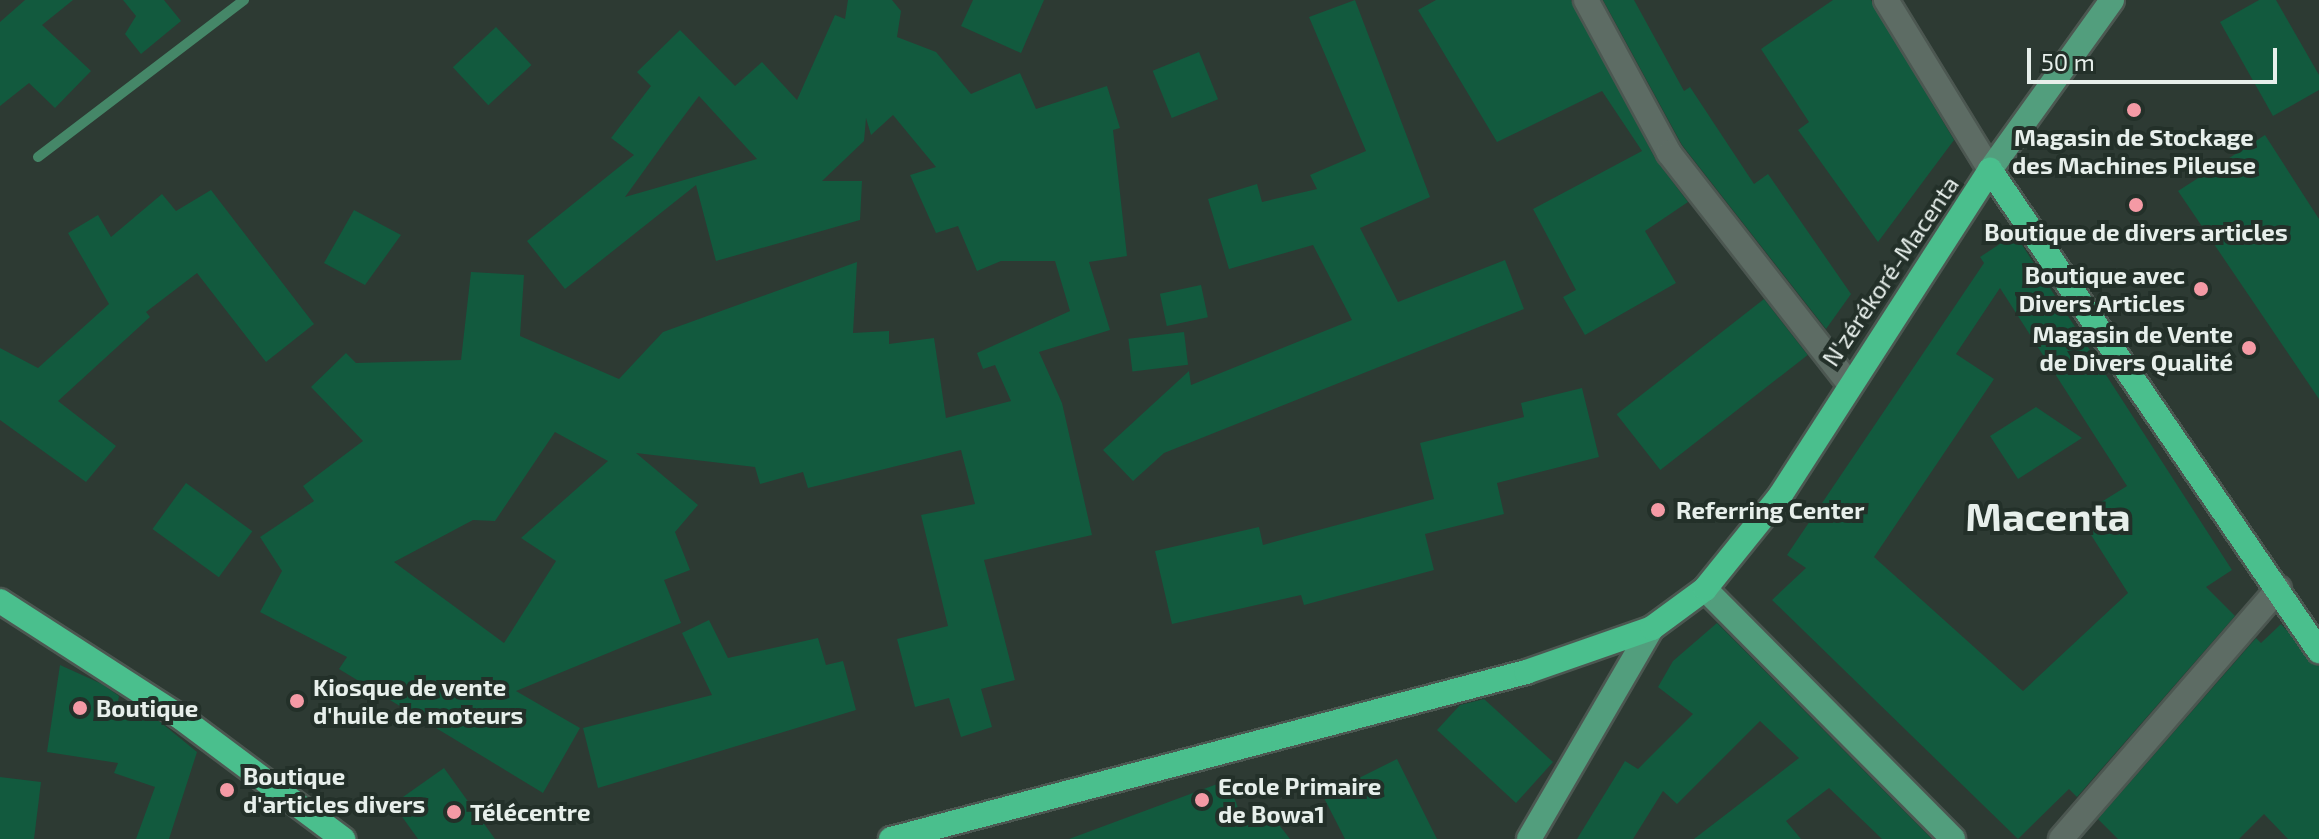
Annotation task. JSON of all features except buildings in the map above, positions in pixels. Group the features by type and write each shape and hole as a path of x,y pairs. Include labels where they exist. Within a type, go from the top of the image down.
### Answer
{"highway":[{"name":"N'zérékoré-Macenta","path":"891,839 1526,672 1652,628 1705,589 1780,496 1849,383 1990,170 2279,588 2319,651"},
{"path":"0,601 180,717 343,839"}],"main road":[{"path":"1990,170 2112,0"},
{"path":"1705,589 1953,839"},
{"path":"1529,839 1652,628"}],"street":[{"path":"1586,0 1669,153 1849,383"},
{"path":"1886,0 1990,170"},
{"path":"2061,839 2279,588"}],"waterway":[{"path":"38,157 244,0"}],"place":[{"name":"Magasin de Stockage des Machines Pileuse","path":"2134,110"},
{"name":"Boutique de divers articles","path":"2136,205"},
{"name":"Boutique avec Divers Articles","path":"2201,289"},
{"name":"Magasin de Vente de Divers Qualité","path":"2249,348"},
{"name":"Referring Center","path":"1658,510"},
{"name":"Kiosque de vente d'huile de moteurs","path":"297,701"},
{"name":"Boutique","path":"80,708"},
{"name":"Boutique d'articles divers","path":"227,790"},
{"name":"Ecole Primaire de Bowa1","path":"1202,800"},
{"name":"Télécentre","path":"454,812"}],"district":[{"name":"Macenta","path":"2048,515"}]}
